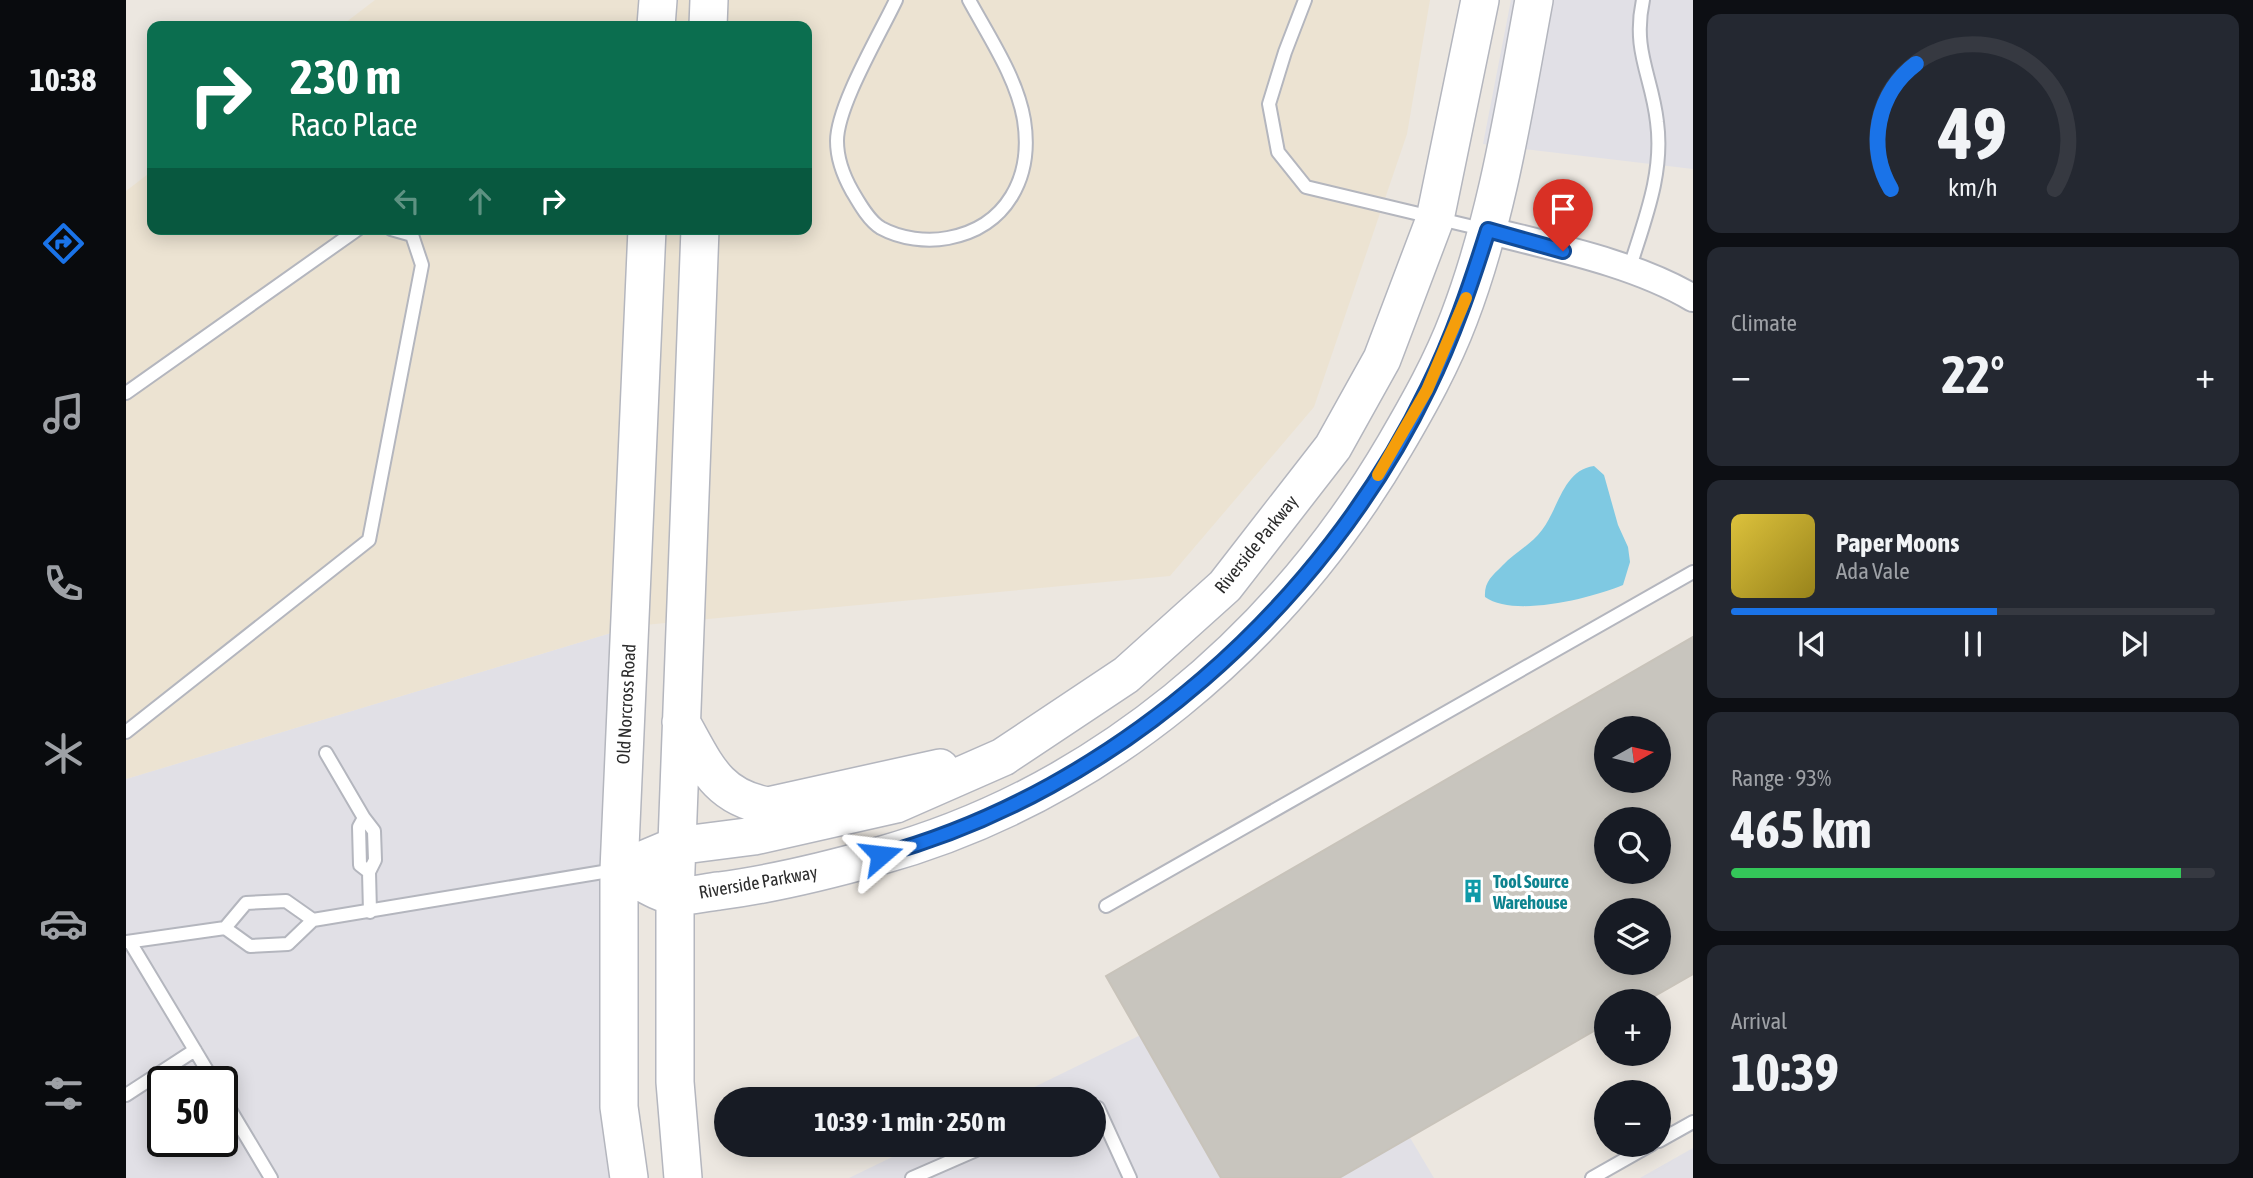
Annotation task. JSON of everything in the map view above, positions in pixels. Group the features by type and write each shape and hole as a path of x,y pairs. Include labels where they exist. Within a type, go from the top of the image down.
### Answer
{"main road":[{"path":"656,21 658,0"},
{"path":"708,21 709,0"},
{"name":"Riverside Parkway","path":"619,870 676,846 754,836 895,804 1003,757 1126,675 1225,586 1333,447 1382,359 1435,219 1480,0"},
{"name":"Riverside Parkway","path":"619,870 675,897 783,880 866,860 945,835 1050,786 1135,731 1222,665 1301,580 1362,502 1427,390 1459,320 1488,230 1504,164 1534,0"},
{"name":"Old Norcross Road","path":"629,1178 619,1108 619,870 647,235"},
{"path":"683,1178 675,1082 675,897 700,235"},
{"path":"681,722 708,771 727,792 748,803 768,806 921,771 1003,757"}],"street":[{"path":"1488,230 1629,270 1673,286 1693,298"}],"lane":[{"path":"896,0 846,107 837,140 840,168 863,209 880,228 906,238 934,241 966,235 990,223 1014,193 1026,160 1024,118 1010,78 969,0"},
{"path":"1305,0 1284,52 1269,104 1278,152 1306,187 1488,230"},
{"path":"1629,270 1659,170 1657,121 1641,59 1638,22 1643,0"},
{"path":"126,393 350,235"},
{"path":"126,732 369,540 422,265 412,235"},
{"path":"1106,906 1693,572"},
{"path":"326,753 374,831 375,860 369,872 370,912"},
{"path":"225,928 250,946 288,944 313,920 619,870"},
{"path":"204,1066 128,942 225,928 246,903 286,901 313,920"},
{"path":"126,1095 195,1050"},
{"path":"1671,1134 1693,1122"},
{"path":"238,1123 271,1178"},
{"path":"1106,1126 1130,1178"},
{"path":"912,1178 960,1157"},
{"path":"1592,1178 1629,1157"}],"shaded area":[{"path":"375,0 1430,0 1407,134 1314,407 1170,576 634,626 126,779 126,191 147,175 147,235 812,235 812,21 348,21"},
{"path":"1511,0 1693,0 1693,169 1483,144"},
{"path":"634,626 637,1072 643,1178 126,1178 126,779"},
{"path":"1302,956 1434,1178 849,1178 892,1157 1106,1157 1106,1087 1035,1087"},
{"path":"1693,1148 1693,1178 1640,1178"}],"water":[{"path":"1594,466 1604,475 1618,525 1628,547 1630,562 1623,585 1573,600 1533,606 1498,603 1485,597 1487,583 1492,576 1542,530 1568,482 1584,469"}],"building":[{"name":"Tool Source Warehouse","path":"1693,637 1693,974 1667,989 1594,989 1594,1031 1339,1178 1221,1178 1106,976"}],"slow traffic":[{"path":"1378,475 1427,390 1459,320 1466,298"}],"place":[{"name":"Tool Source Warehouse","path":"1473,891"}],"route":[{"path":"881,855 945,835 1050,786 1150,721 1222,665 1301,580 1362,502 1427,390 1459,320 1488,230 1563,251"}]}
